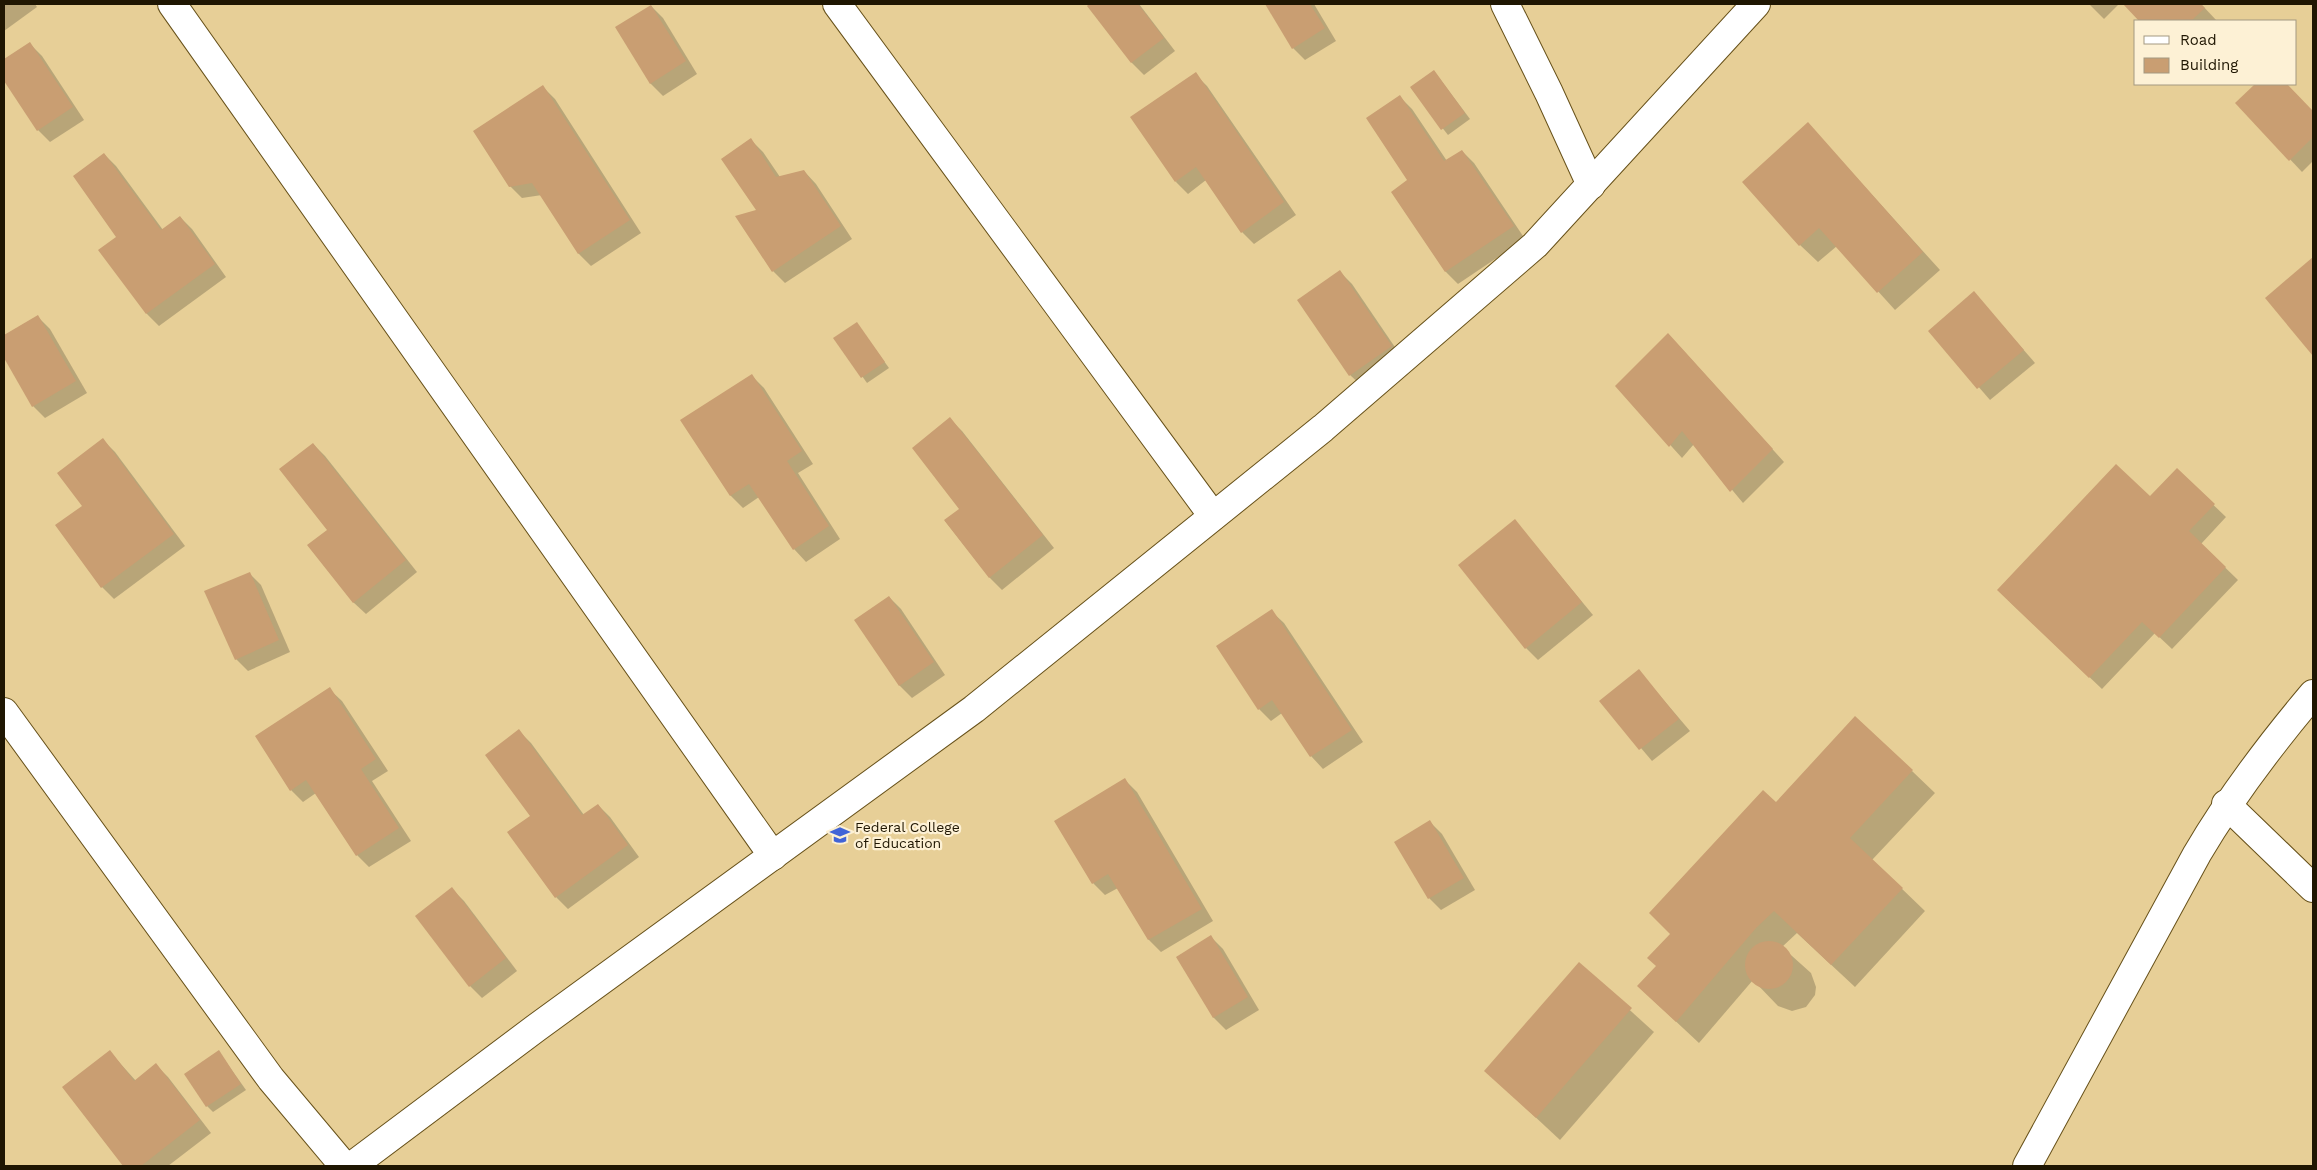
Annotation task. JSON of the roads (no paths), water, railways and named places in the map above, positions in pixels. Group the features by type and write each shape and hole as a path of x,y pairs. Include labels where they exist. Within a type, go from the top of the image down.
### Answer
{"street":[{"path":"172,4 772,856"},
{"path":"838,4 1213,516"},
{"path":"1505,4 1549,93 1591,185"},
{"path":"352,1166 536,1028 974,709 1323,428 1535,245 1756,4"},
{"path":"2026,1166 2226,804 2313,694"},
{"path":"4,712 271,1079 344,1166"},
{"path":"2226,804 2313,888"}],"place":[{"name":"Federal College of Education","path":"840,835"}]}
